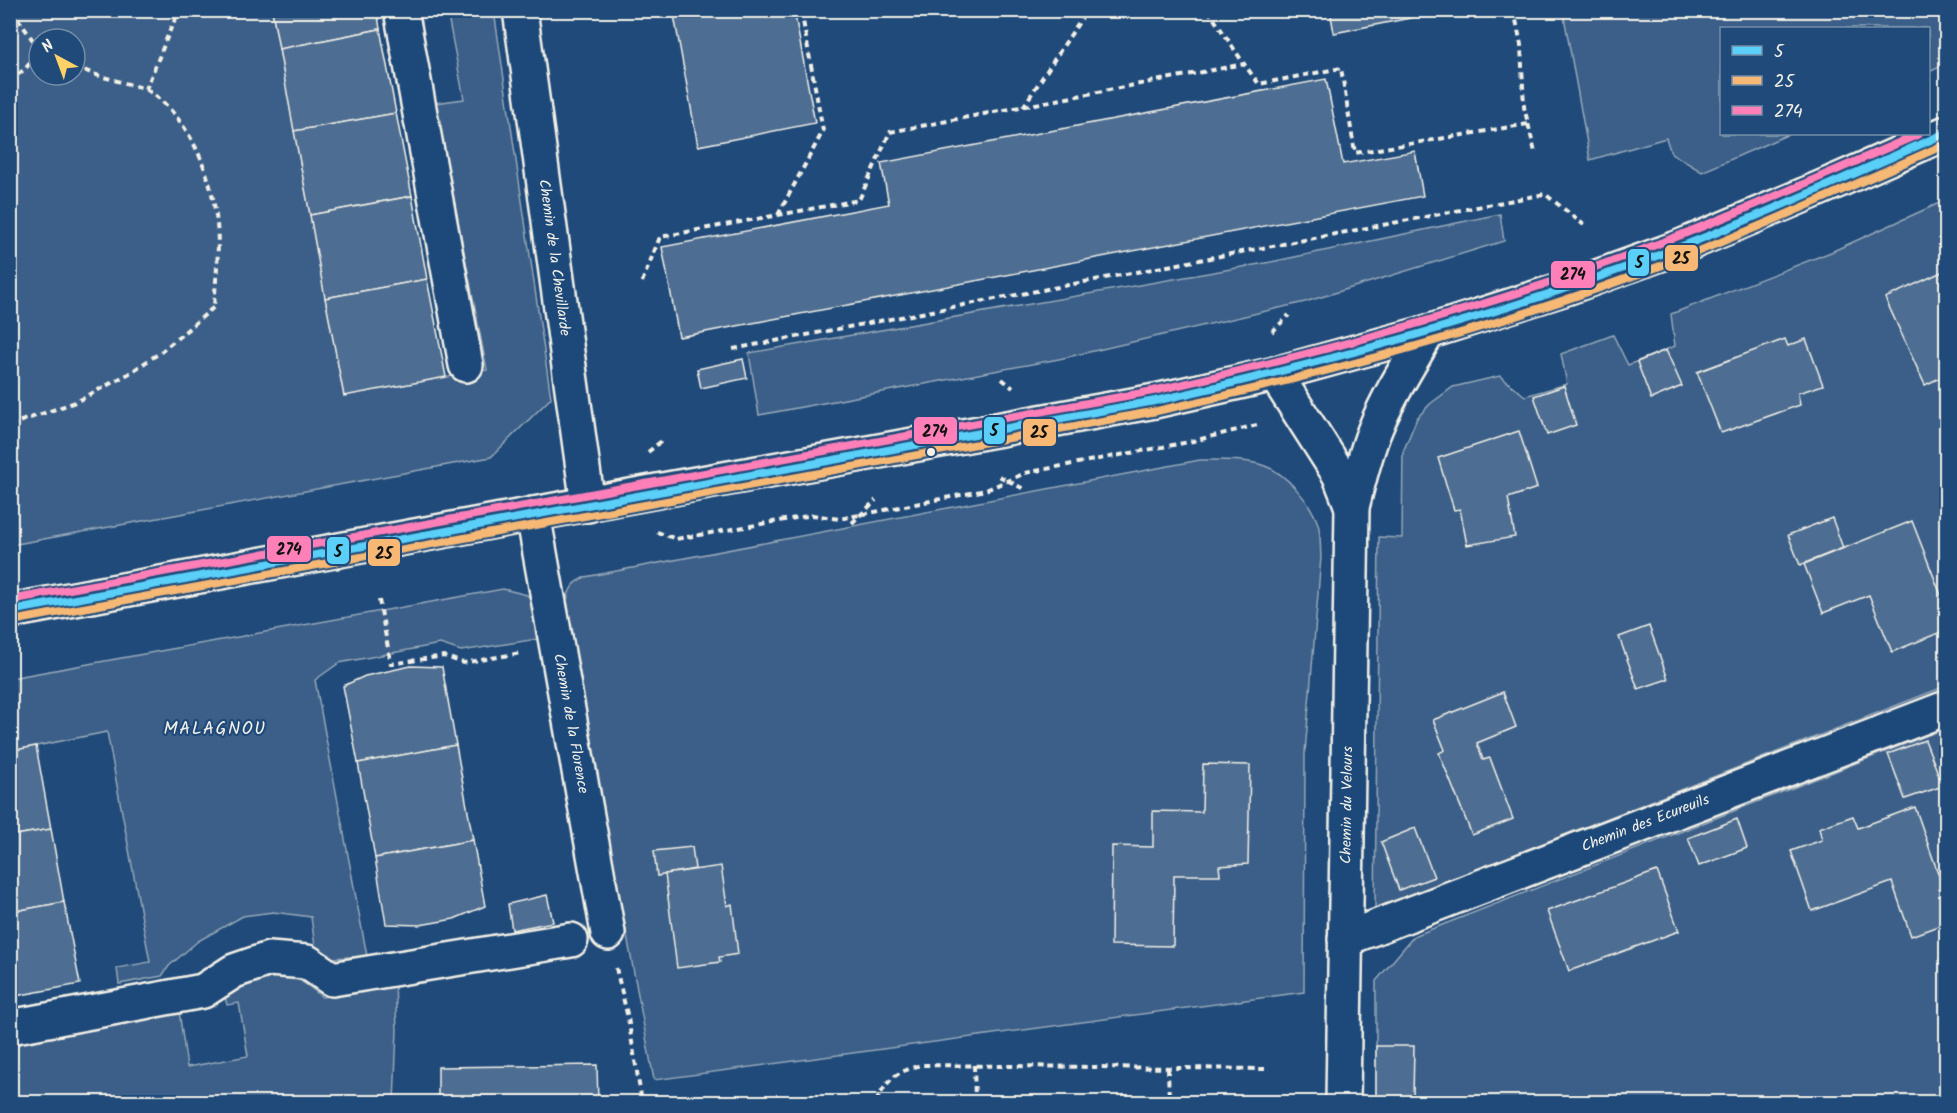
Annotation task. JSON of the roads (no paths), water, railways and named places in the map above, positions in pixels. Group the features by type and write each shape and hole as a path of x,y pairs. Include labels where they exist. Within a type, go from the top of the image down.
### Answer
{"street":[{"path":"401,10 466,365"},
{"name":"Chemin de la Chevillarde","path":"520,10 588,505"},
{"path":"10,611 1155,401 1275,374 1428,332 1569,287 1680,247 1823,188 1947,133"},
{"name":"Chemin du Velours","path":"1342,1102 1352,507 1376,427 1391,394 1428,332"},
{"name":"Chemin du Velours","path":"1275,374 1339,474 1352,507"},
{"name":"Chemin de la Florence","path":"533,514 608,933"},
{"name":"Chemin des Ecureuils","path":"1345,939 1947,708"},
{"path":"10,1028 203,991 234,971 270,959 307,962 332,979 571,940"}],"district":[{"name":"MALAGNOU","path":"215,729"}]}
